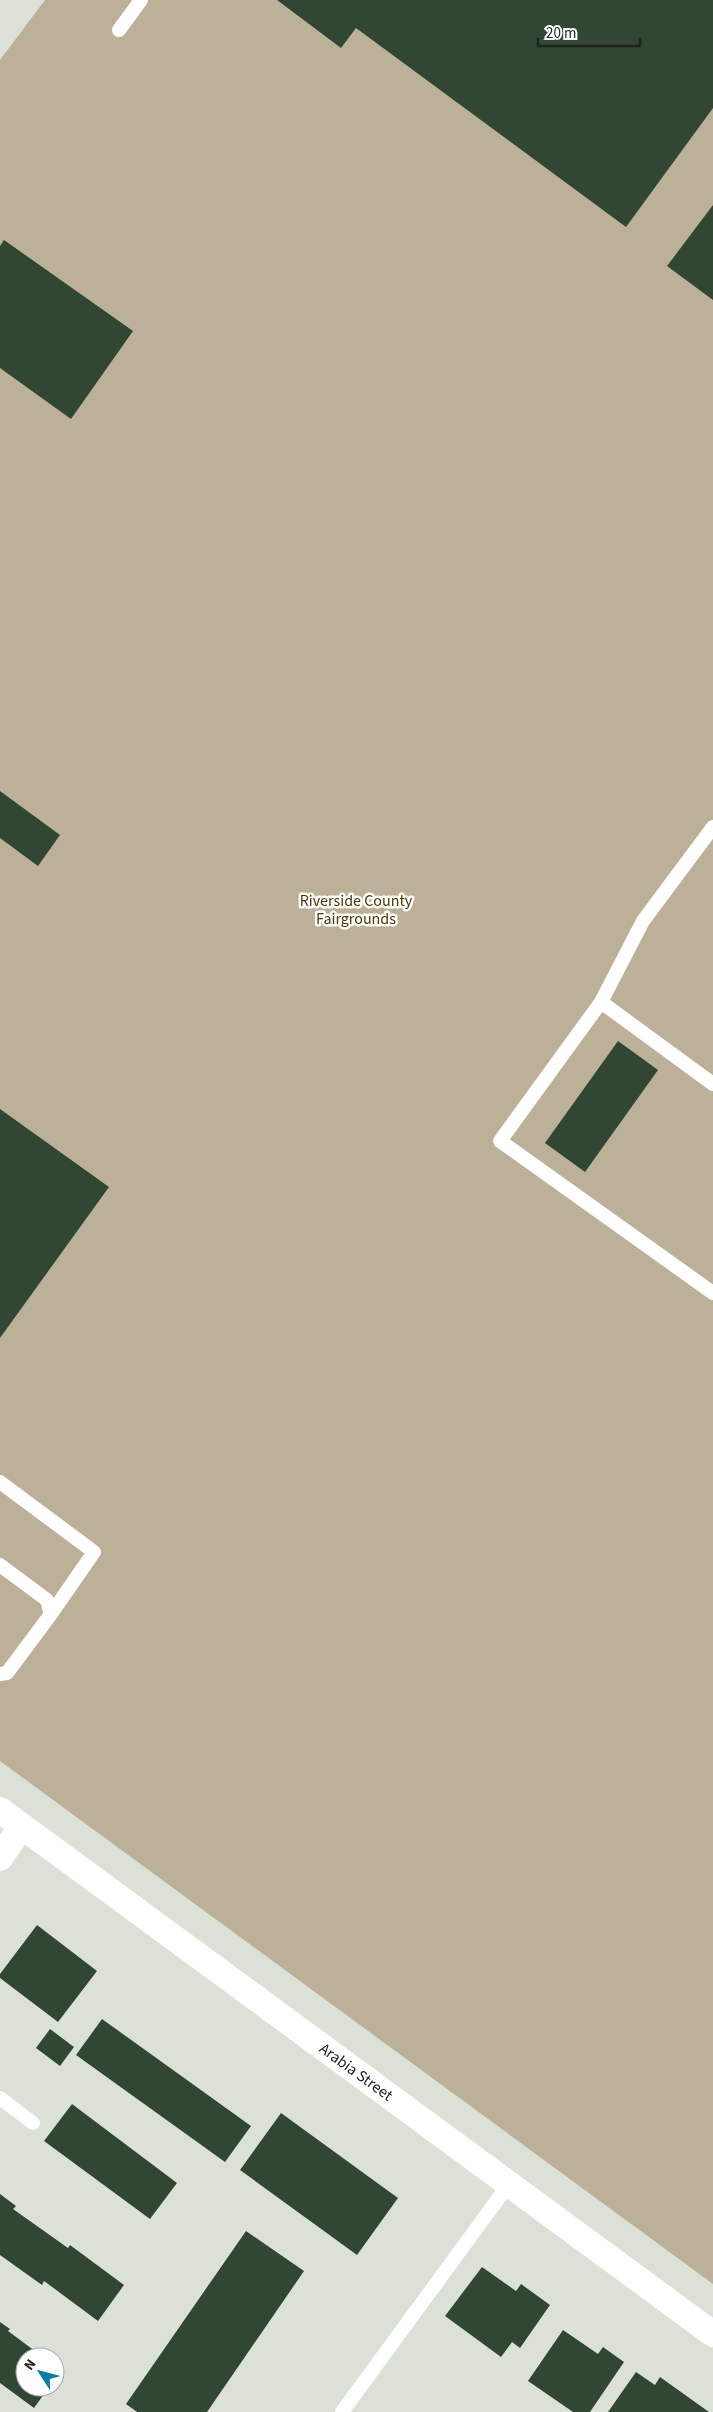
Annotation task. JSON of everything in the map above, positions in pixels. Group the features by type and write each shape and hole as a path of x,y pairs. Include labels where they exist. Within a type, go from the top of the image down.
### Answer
{"street":[{"name":"Arabia Street","path":"0,1810 713,2334"},
{"path":"0,1858 22,1826"}],"lane":[{"path":"119,30 141,0"},
{"path":"713,827 643,921 601,1002 500,1141 713,1293"},
{"path":"601,1002 713,1084"},
{"path":"0,1482 94,1552 8,1673 0,1674"},
{"path":"0,1565 47,1600 51,1614"},
{"path":"0,2098 33,2122"},
{"path":"342,2412 508,2184"}],"green space":[{"name":"Riverside County Fairgrounds","path":"45,0 713,0 713,2284 0,1761 0,60"}],"building":[{"path":"277,0 713,0 713,108 626,227 356,28 341,48"},
{"path":"713,205 713,300 667,266"},
{"path":"4,240 133,331 71,419 0,368 0,246"},
{"path":"0,791 60,835 38,866 0,838"},
{"path":"618,1041 658,1070 585,1172 545,1143"},
{"path":"0,1109 109,1187 0,1338"},
{"path":"37,1925 97,1971 58,2022 0,1978 0,1974"},
{"path":"102,2019 251,2126 225,2162 76,2055"},
{"path":"50,2029 74,2047 60,2066 36,2048"},
{"path":"72,2104 177,2183 150,2219 44,2141"},
{"path":"281,2113 398,2198 357,2255 240,2170"},
{"path":"0,2194 16,2206 13,2209 68,2248 70,2245 124,2285 98,2321 44,2281 42,2285 0,2255"},
{"path":"246,2231 304,2271 207,2412 137,2412 126,2404"},
{"path":"482,2267 516,2291 521,2284 550,2305 520,2348 512,2342 501,2357 445,2316"},
{"path":"0,2322 10,2329 8,2331 30,2347 15,2347 15,2394 0,2383"},
{"path":"563,2330 598,2354 603,2347 624,2362 590,2412 573,2412 528,2381"},
{"path":"636,2372 655,2385 660,2377 709,2412 608,2412"},
{"path":"19,2397 42,2397 34,2408"}]}
